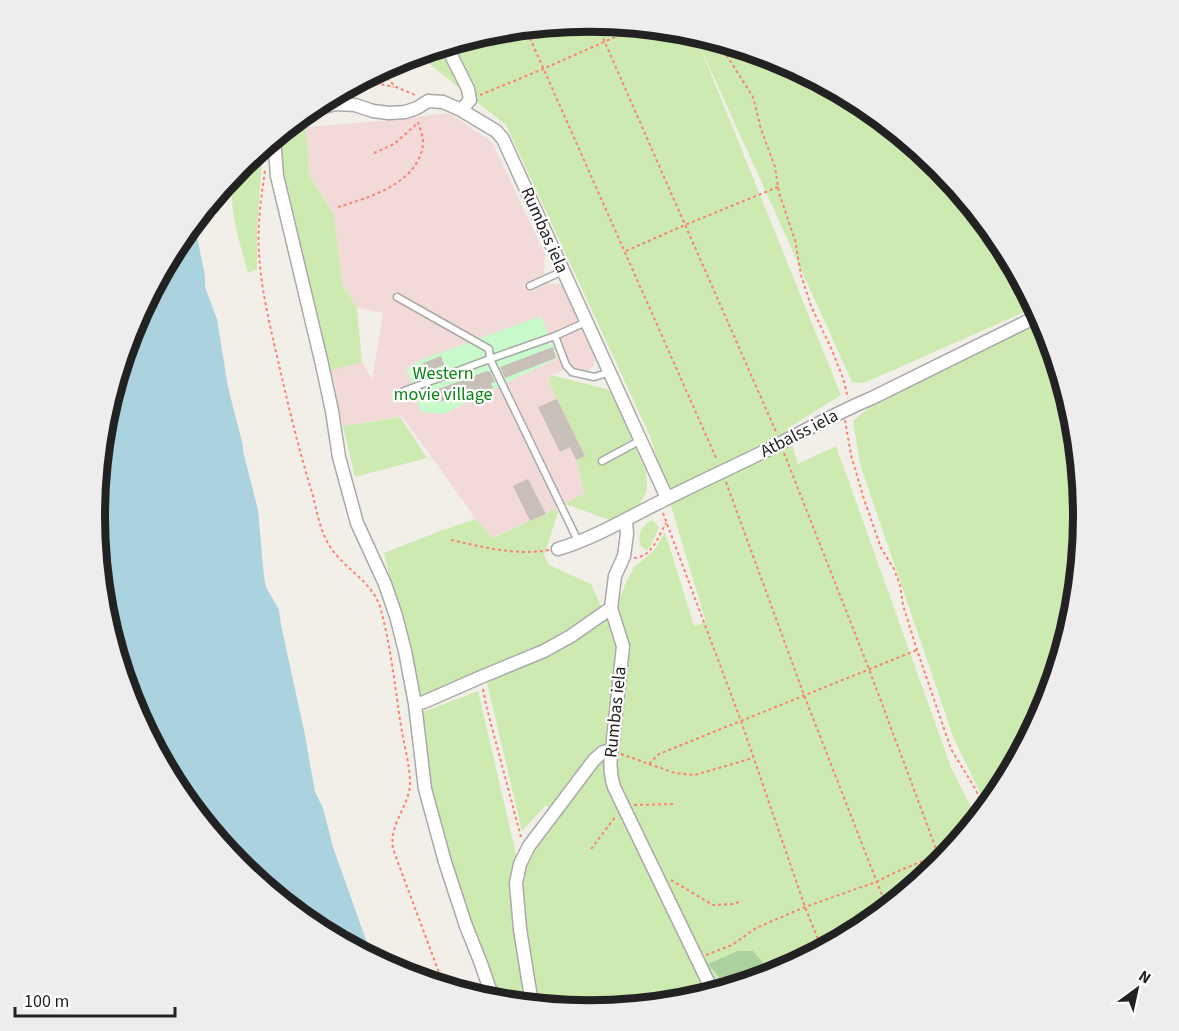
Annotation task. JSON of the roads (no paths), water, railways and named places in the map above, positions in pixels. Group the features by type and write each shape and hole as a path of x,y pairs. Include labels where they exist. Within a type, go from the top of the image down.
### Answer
{"street":[{"path":"450,52 468,88 470,100 461,110"},
{"name":"Rumbas iela","path":"334,104 354,105 389,113 405,112 428,101 443,102 496,131 503,139 642,440 663,500"},
{"path":"275,148 277,177 328,390 339,457 357,523 385,584 396,616 415,704 425,789 459,904 490,989"},
{"name":"Atbalss iela","path":"558,549 579,543 722,470 1032,319"},
{"name":"Rumbas iela","path":"626,520 624,556 615,576 611,608 623,646 609,763 610,776 710,984"},
{"path":"415,704 544,651 571,636 611,608"},
{"path":"531,995 520,929 516,882 520,864 529,846 594,760 603,752 612,750"}],"lane":[{"path":"530,286 563,271"},
{"path":"398,297 489,349 490,359 579,543"},
{"path":"404,391 555,336 587,321"},
{"path":"555,336 566,365 572,372 594,376 610,372"},
{"path":"602,461 642,440"}],"water":[{"path":"196,234 205,287 217,319 228,387 258,510 266,587 279,610 315,792 323,808 333,847 368,946 321,918 270,879 247,858 206,810 170,758 155,730 131,671 115,610 105,516 115,421 122,390 142,330 170,274"}],"park label":[{"name":"Western movie village","path":"443,383"}]}
